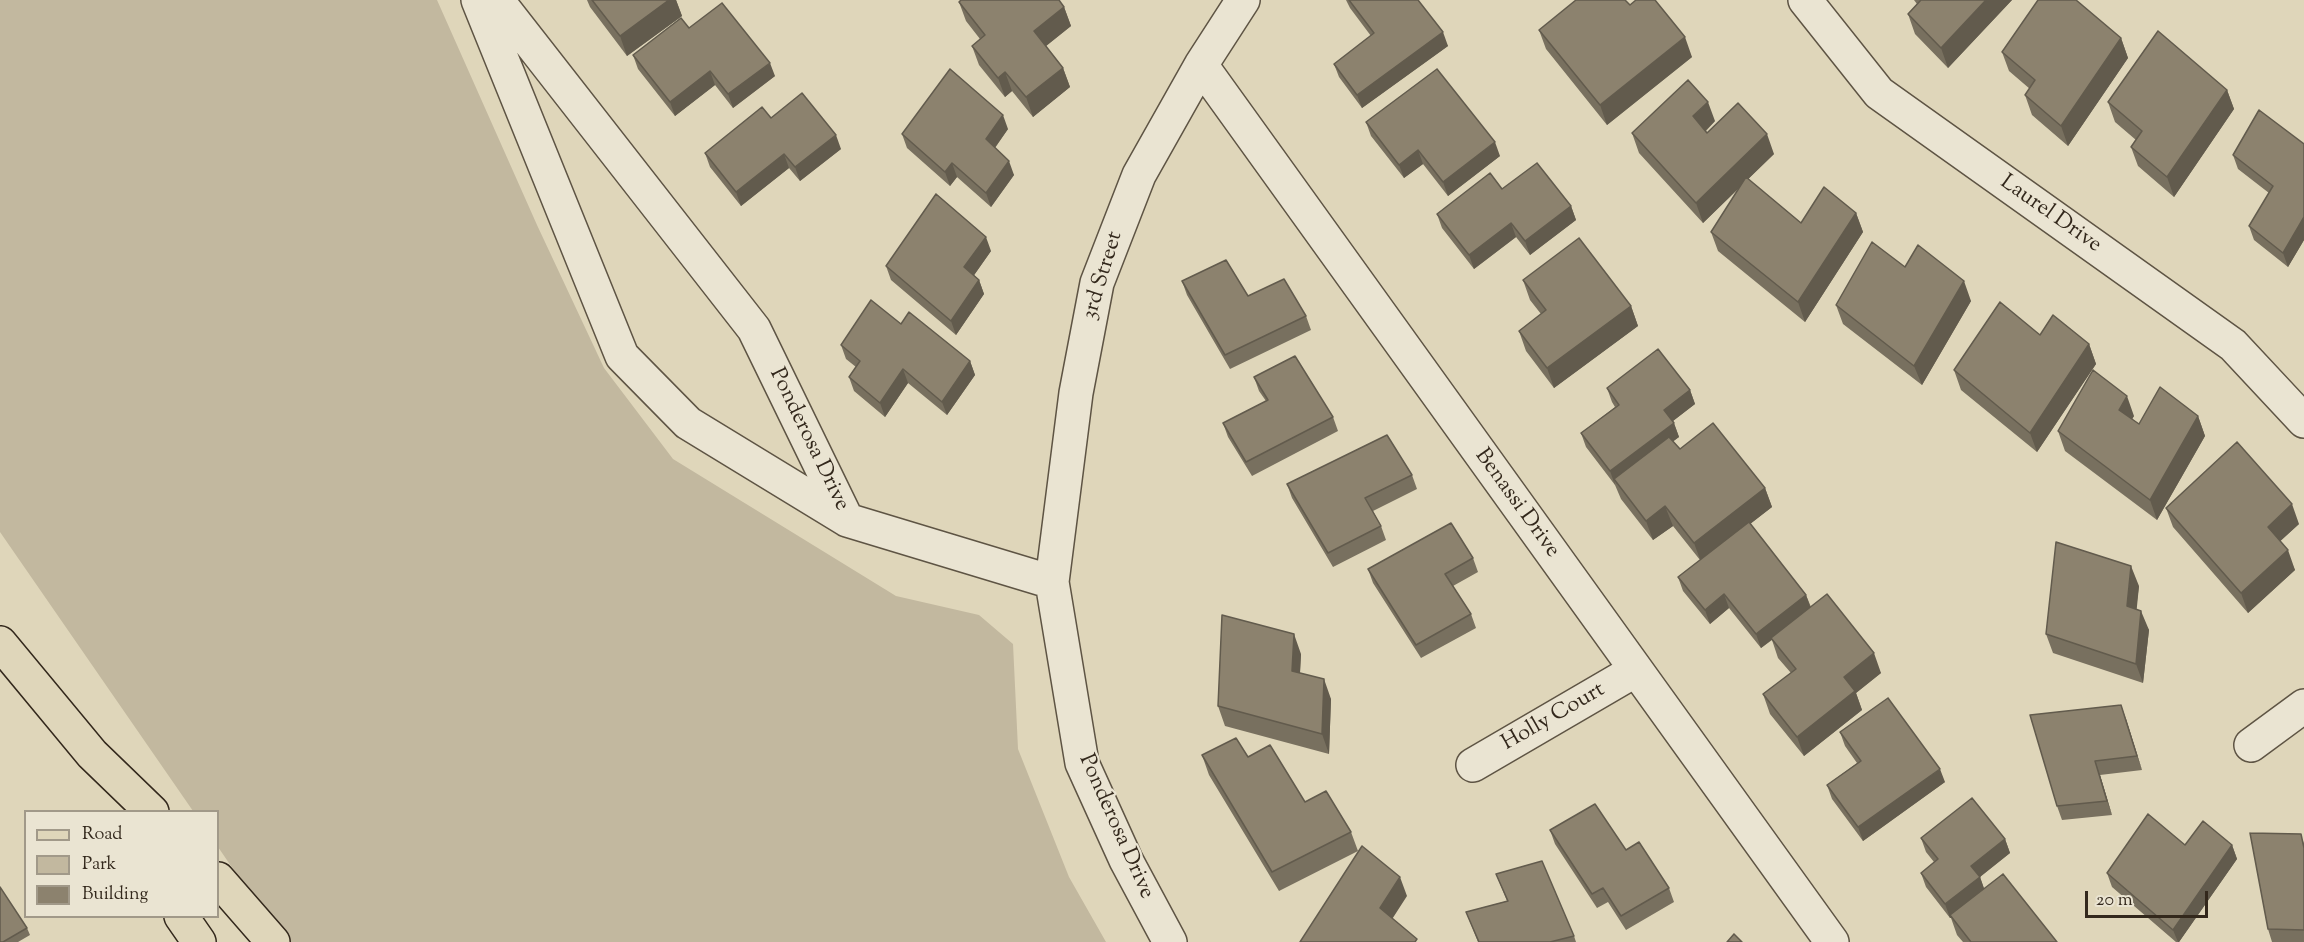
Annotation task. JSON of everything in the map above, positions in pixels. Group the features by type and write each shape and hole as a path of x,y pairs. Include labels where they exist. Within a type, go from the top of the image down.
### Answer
{"main road":[{"path":"0,643 92,754 150,810"},
{"path":"92,754 118,810"},
{"path":"219,880 273,942"},
{"path":"182,918 199,942"}],"street":[{"path":"478,0 622,356 688,423 847,520"},
{"name":"Ponderosa Drive","path":"497,0 754,329 847,520 1052,582 1082,763 1126,860 1170,942"},
{"name":"3rd Street","path":"1052,582 1076,393 1097,283 1139,175 1201,65 1243,0"},
{"name":"Laurel Drive","path":"1805,0 1879,93 2233,345 2304,421"},
{"name":"Benassi Drive","path":"1201,65 1832,942"},
{"name":"Holly Court","path":"1473,765 1636,670"},
{"path":"2251,745 2304,706"}],"green space":[{"path":"0,0 437,0 537,225 604,368 673,459 896,596 979,615 1013,644 1018,749 1069,877 1106,942 283,942 219,848 219,810 192,810 0,532"}],"building":[{"path":"592,0 669,0 620,36"},
{"path":"961,0 1059,0 1064,7 1034,31 1063,68 1026,97 1005,72 998,78 972,46 985,35 959,2"},
{"path":"1349,0 1418,0 1443,32 1357,95 1334,64 1374,33"},
{"path":"1576,0 1625,0 1630,5 1636,0 1655,0 1685,37 1600,105 1539,30"},
{"path":"1921,0 1986,0 1941,48 1908,14"},
{"path":"2038,0 2076,0 2121,38 2061,126 2025,95 2035,80 2002,52"},
{"path":"722,3 770,63 728,94 710,71 670,102 633,55 681,18 689,28"},
{"path":"2158,31 2227,90 2167,177 2131,147 2142,131 2108,102"},
{"path":"950,69 1003,115 986,139 1009,161 986,193 952,163 945,172 902,134"},
{"path":"1437,69 1495,142 1443,182 1418,150 1399,165 1366,122"},
{"path":"1688,80 1708,102 1693,116 1707,133 1738,103 1767,134 1696,203 1632,133"},
{"path":"802,93 836,135 795,167 784,154 736,192 705,153 762,107 771,118"},
{"path":"2259,110 2304,144 2304,217 2283,253 2249,226 2273,186 2233,155"},
{"path":"1537,163 1571,206 1525,241 1511,223 1469,255 1437,214 1490,173 1502,189"},
{"path":"1746,177 1801,223 1824,187 1856,213 1798,302 1711,232"},
{"path":"936,194 986,237 964,267 979,280 951,321 886,266"},
{"path":"1579,238 1631,306 1547,368 1519,331 1546,310 1523,280"},
{"path":"1872,242 1905,267 1918,245 1964,281 1914,366 1836,305"},
{"path":"1226,260 1248,296 1284,279 1306,316 1225,355 1182,281"},
{"path":"871,300 901,324 909,312 970,361 942,402 903,369 880,403 849,377 860,361 841,345"},
{"path":"2000,302 2040,335 2053,315 2089,344 2030,433 1954,370"},
{"path":"1658,349 1690,390 1664,410 1674,423 1610,471 1581,433 1619,405 1607,388"},
{"path":"1295,356 1333,417 1246,462 1223,423 1268,400 1254,377"},
{"path":"2093,370 2127,396 2119,410 2139,424 2160,387 2198,416 2150,500 2058,431"},
{"path":"1713,423 1765,488 1694,543 1665,506 1646,521 1614,479 1669,437 1680,449"},
{"path":"1387,435 1412,475 1365,498 1381,526 1328,553 1287,484"},
{"path":"2237,442 2292,504 2268,527 2288,550 2241,593 2166,508"},
{"path":"1749,522 1806,595 1756,634 1724,594 1705,610 1678,577"},
{"path":"1451,523 1473,558 1445,574 1471,614 1416,645 1368,569"},
{"path":"2056,542 2131,566 2127,606 2141,611 2136,664 2046,634"},
{"path":"1827,594 1874,653 1844,677 1855,691 1797,737 1763,694 1796,669 1771,638"},
{"path":"1222,615 1294,634 1292,671 1324,679 1322,734 1218,706"},
{"path":"1888,698 1940,769 1858,827 1827,785 1861,761 1840,732"},
{"path":"2121,705 2137,756 2095,761 2107,801 2057,806 2030,715"},
{"path":"1236,738 1248,757 1270,745 1305,802 1326,791 1351,832 1272,872 1202,755"},
{"path":"1972,798 2005,839 1971,866 1980,877 1945,904 1921,873 1938,859 1921,838"},
{"path":"1595,804 1626,850 1639,842 1669,888 1621,916 1603,888 1592,894 1550,830"},
{"path":"2148,814 2185,845 2203,821 2232,845 2173,930 2107,873"},
{"path":"2250,833 2301,834 2304,848 2304,930 2268,929"},
{"path":"1362,846 1400,877 1380,908 1417,939 1415,942 1300,942"},
{"path":"1542,861 1574,936 1550,942 1479,942 1466,912 1508,901 1496,874"},
{"path":"2003,874 2057,942 1971,942 1950,915"},
{"path":"0,887 27,928 3,942 0,942"},
{"path":"1734,934 1742,942 1727,942"}]}
